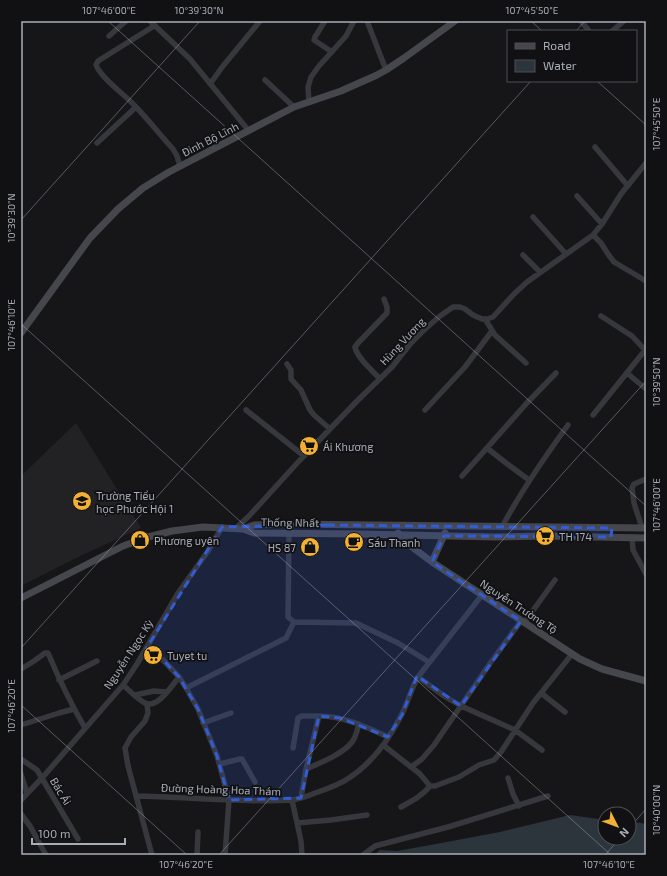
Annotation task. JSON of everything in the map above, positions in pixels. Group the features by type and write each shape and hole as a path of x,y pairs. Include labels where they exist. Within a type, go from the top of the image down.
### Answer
{"main road":[{"name":"Đinh Bộ Lĩnh","path":"21,334 82,248 97,230 136,193 180,166 294,107 371,79 455,21"},
{"name":"Thống Nhất","path":"239,528 254,525 352,524 398,526 644,528"},
{"path":"398,526 398,535"},
{"path":"432,562 444,536 446,526"},
{"path":"21,598 139,539 190,528 239,528"},
{"name":"Thống Nhất","path":"239,528 254,533 646,538"},
{"path":"611,537 612,528"},
{"name":"Nguyễn Trường Tộ","path":"398,535 432,562 572,654 602,669 646,681"}],"street":[{"path":"109,36 126,21"},
{"path":"150,21 185,54 249,131"},
{"path":"210,84 260,21"},
{"path":"325,21 314,40 332,52"},
{"path":"309,102 308,87 313,73 346,36 354,21"},
{"path":"367,21 386,70"},
{"path":"581,21 587,30"},
{"path":"613,30 624,21"},
{"path":"154,26 97,62 97,68 136,107 173,149 178,156 180,166"},
{"path":"265,80 294,107"},
{"path":"97,143 136,107"},
{"path":"595,147 628,186"},
{"path":"526,363 501,341 492,331 485,319 490,319 495,316 520,288 593,234 602,224 614,204 646,164"},
{"path":"576,196 602,224"},
{"path":"533,217 566,254"},
{"path":"593,234 614,262 646,281"},
{"path":"523,256 540,272"},
{"path":"380,379 356,352 355,347 358,342 387,313 387,307 384,299"},
{"name":"Hùng Vương","path":"239,528 281,480 392,367 417,336 436,319 453,307 460,307 485,319"},
{"path":"593,415 646,349 632,336 601,316"},
{"path":"425,410 465,367 492,331"},
{"path":"287,364 291,370 291,379 300,390 310,410 330,429"},
{"path":"462,476 526,404 556,373"},
{"path":"627,373 646,389"},
{"path":"246,410 304,456"},
{"path":"502,527 529,480 568,425"},
{"path":"487,448 529,480"},
{"path":"644,528 634,503 632,488 634,484 646,479"},
{"name":"Nguyễn Ngọc Kỳ","path":"21,800 123,685 146,649 178,593 208,551 222,527"},
{"path":"289,533 288,617 294,622 356,623 398,643 429,662"},
{"path":"632,537 633,550 646,574"},
{"path":"411,767 429,752 491,662 555,580"},
{"name":"Đường Hoàng Hoa Thám","path":"136,796 229,800 292,800 328,789 348,778 364,766 383,744 402,715 413,685 418,677 482,595"},
{"path":"186,688 286,638 294,622"},
{"path":"146,649 164,661 179,677 198,709 220,764 229,800 225,855"},
{"path":"21,669 47,652 59,680 85,728"},
{"path":"401,807 421,796 430,786 459,777 479,765 494,760 541,693 572,654"},
{"path":"59,680 97,661"},
{"path":"123,685 147,704 152,704 156,703 179,677"},
{"path":"418,677 444,696 462,706 515,730 542,750"},
{"path":"135,695 154,691 166,692"},
{"path":"541,693 565,712"},
{"path":"147,704 148,713 145,721 125,748 128,766 152,855"},
{"path":"21,725 74,710"},
{"path":"203,723 231,713"},
{"path":"293,748 298,718 302,716 334,716 360,724 388,737"},
{"path":"301,798 306,769 319,716"},
{"path":"306,769 336,754 348,746 355,737 360,724"},
{"path":"383,744 423,777 430,786"},
{"name":"Bác Ái","path":"21,759 37,770 78,839"},
{"path":"220,764 242,759 255,782"},
{"path":"21,774 27,793"},
{"path":"508,778 518,806"},
{"path":"363,855 375,846 448,827 548,796"},
{"path":"292,800 302,845 302,855"},
{"path":"21,814 30,826 46,855"},
{"path":"297,823 367,815"},
{"path":"197,855 198,832"}],"highlighted area":[{"path":"327,525 612,528 611,537 444,536 432,562 521,621 461,706 417,676 402,715 388,737 340,718 319,716 301,798 229,800 217,756 198,709 179,677 164,661 146,649 222,527"}],"shaded area":[{"name":"Trường Tiểu học Phước Hội 1","path":"76,423 141,528 76,558 21,586 21,476"}],"water":[{"path":"570,815 597,819 597,846 637,846 637,822 646,824 646,855 374,855 380,850 397,851 500,832"}],"place":[{"name":"Ái Khương","path":"309,446"},
{"name":"Trường Tiểu học Phước Hội 1","path":"82,501"},
{"name":"TH 174","path":"545,536"},
{"name":"Phương uyên","path":"140,540"},
{"name":"Sáu Thanh","path":"354,542"},
{"name":"HS 87","path":"310,547"},
{"name":"Tuyet tu","path":"153,655"}]}
